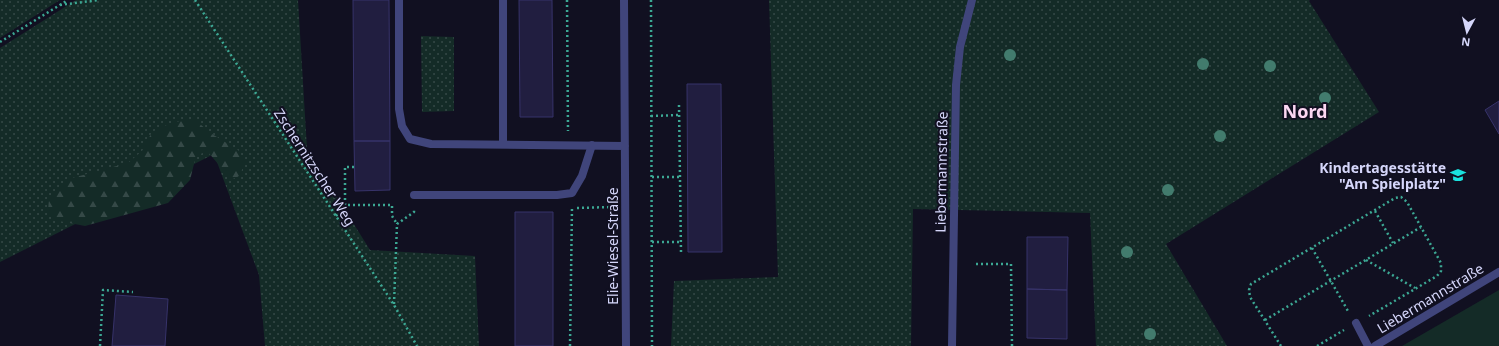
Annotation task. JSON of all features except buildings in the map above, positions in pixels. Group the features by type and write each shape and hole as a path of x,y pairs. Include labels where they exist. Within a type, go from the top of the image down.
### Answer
{"street":[{"path":"399,0 399,109 402,126 410,139 431,144 568,144 625,146"},
{"path":"503,0 503,144"},
{"name":"Elie-Wiesel-Straße","path":"624,0 626,346"},
{"name":"Liebermannstraße","path":"952,346 956,85 960,47 972,0"},
{"path":"414,195 557,195 572,193 582,176 592,145"},
{"name":"Liebermannstraße","path":"1375,346 1499,272"},
{"path":"1356,323 1368,346"}],"path":[{"path":"0,42 68,0"},
{"path":"60,5 99,0"},
{"name":"Zschernitzscher Weg","path":"194,0 394,305 417,346"},
{"path":"567,0 568,144"},
{"path":"651,0 652,346"},
{"path":"679,105 681,252"},
{"path":"651,116 680,115"},
{"path":"336,216 345,205 345,167 354,167"},
{"path":"652,177 680,177"},
{"path":"570,346 572,193"},
{"path":"397,224 414,212 414,195"},
{"path":"1281,346 1250,297 1249,290 1251,284 1395,198 1401,197 1408,202 1441,263 1441,271 1437,276 1317,346"},
{"path":"345,205 392,206 392,216 397,224 394,305"},
{"path":"572,208 624,206"},
{"path":"1374,211 1393,243"},
{"path":"1265,320 1421,227"},
{"path":"652,242 681,242"},
{"path":"1312,248 1356,323"},
{"path":"1366,260 1416,288"},
{"path":"976,264 1011,264 1012,346"},
{"path":"100,346 103,290 133,292"}],"green space":[{"path":"0,0 60,0 0,38"},
{"path":"76,0 298,0 307,149 370,250 475,256 479,346 265,346 259,275 214,154 0,262 0,48"},
{"path":"769,0 1310,0 1309,1 1379,112 1166,244 1227,346 1096,346 1090,213 913,209 911,346 671,346 674,281 778,277"},
{"path":"421,36 454,37 454,111 422,112"},
{"path":"195,120 212,134 238,150 244,160 241,173 237,177 231,179 207,151 196,156 190,180 168,203 85,226 54,220 48,211 49,199 72,178 128,163 142,151 152,132 173,122"},
{"path":"1499,290 1499,346 1402,346"}],"place":[{"name":"Kindertagesstätte \"Am Spielplatz\"","path":"1458,175"}],"district":[{"name":"Nord","path":"1305,111"}]}
